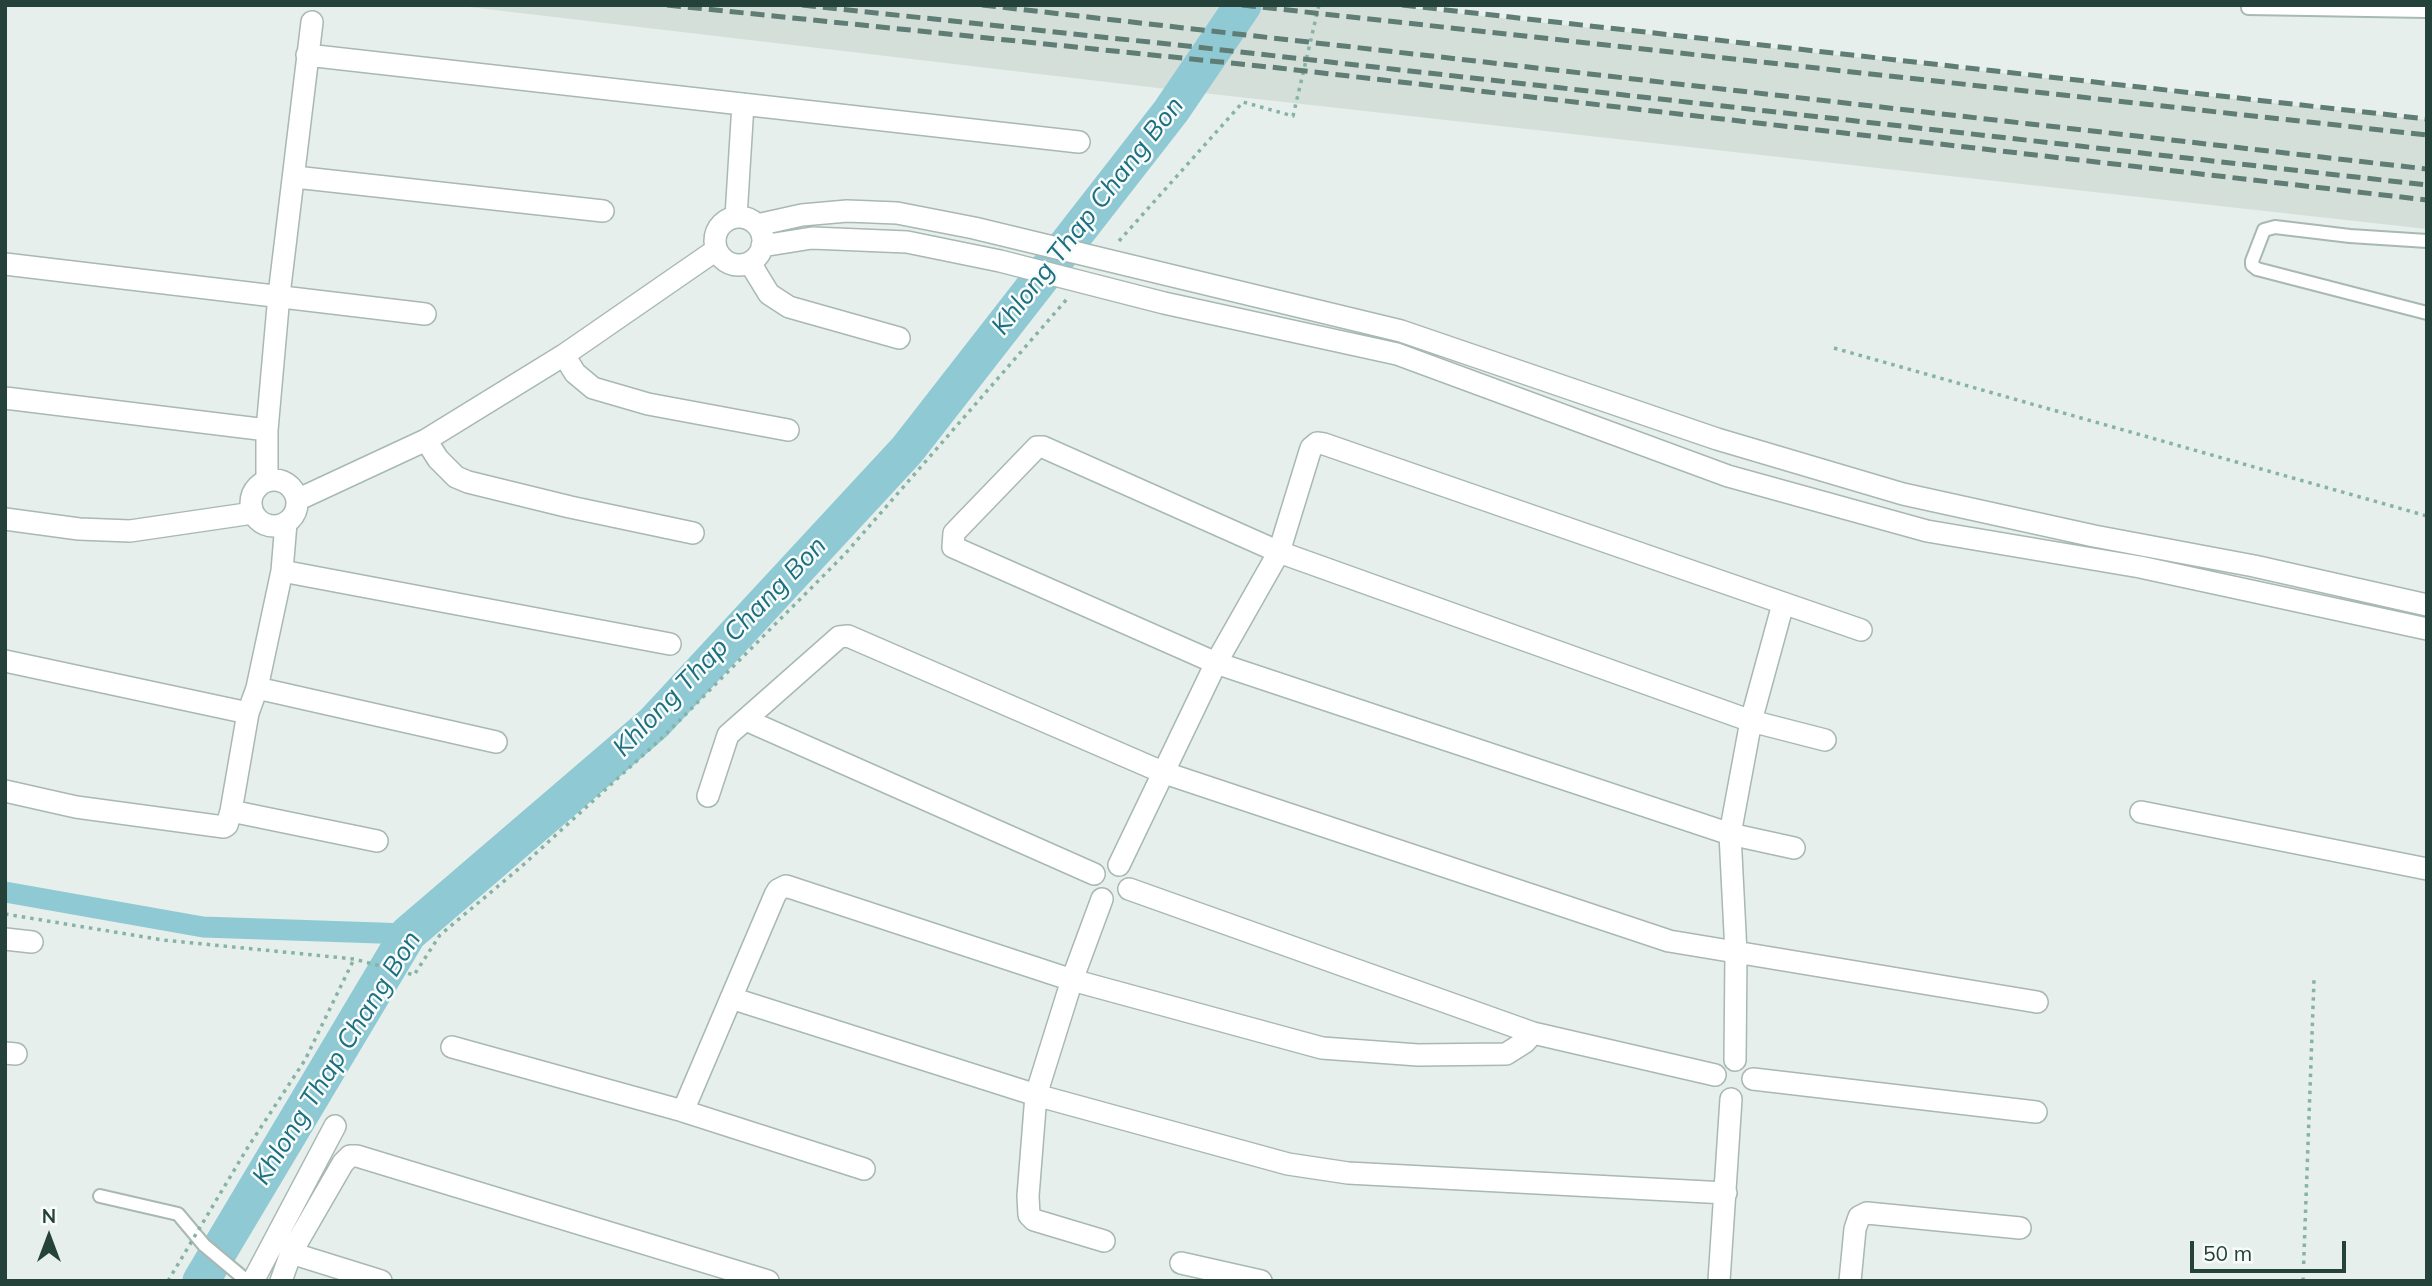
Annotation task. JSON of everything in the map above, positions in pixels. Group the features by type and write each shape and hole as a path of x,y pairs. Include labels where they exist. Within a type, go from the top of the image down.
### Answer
{"street":[{"path":"267,481 267,430 279,295 312,22"},
{"path":"307,54 1079,142"},
{"path":"736,217 744,104"},
{"path":"295,177 603,211"},
{"path":"899,338 789,307 769,294 756,245 747,219 736,217 722,223 715,236 716,250 724,261 736,266 756,245 802,215 847,211 897,213 1015,237 1401,331 1717,439 1903,494 2094,536 2255,566 2427,606"},
{"path":"968,255 974,228"},
{"path":"756,245 812,238 907,242 1000,261 1164,303 1397,354 1707,468 1927,530 2140,567 2427,629"},
{"path":"297,500 426,440 564,355 716,250"},
{"path":"5,264 425,314"},
{"path":"1342,340 1352,320"},
{"path":"564,355 575,373 593,388 648,404 788,430"},
{"path":"5,398 267,430"},
{"path":"1707,468 1717,439"},
{"path":"426,440 438,459 456,477 468,482 693,533"},
{"path":"1119,865 1216,663 1279,552 1311,448 1317,443 1861,629"},
{"path":"1794,848 1730,834 1216,663 953,547 954,533 1037,447 1043,447 1279,552 1751,720 1825,740"},
{"path":"267,481 281,481 292,488 297,500 295,513 286,523 274,526 261,523 253,513 251,500 256,488 267,481"},
{"path":"5,519 79,529 131,530 253,513"},
{"path":"5,791 75,807 224,827 227,825 248,713 257,688 282,570 286,523"},
{"path":"2090,559 2094,536"},
{"path":"282,570 670,644"},
{"path":"1735,1060 1736,953 1730,834 1751,720 1783,604"},
{"path":"708,796 728,735 839,637 848,636 1162,772 1669,941 2037,1002"},
{"path":"5,661 248,713"},
{"path":"257,688 496,742"},
{"path":"746,720 1094,874"},
{"path":"231,811 377,841"},
{"path":"2141,812 2427,869"},
{"path":"1104,864 1119,865 1129,875 1129,889 1121,899 1102,899 1093,888 1094,874 1104,864"},
{"path":"683,1111 778,890 786,886 1072,980 1322,1048 1418,1055 1506,1054 1525,1042 1533,1033"},
{"path":"1129,889 1533,1033 1715,1076"},
{"path":"1102,899 1072,980 1036,1096 1029,1215 1046,1224 1104,1241"},
{"path":"5,939 32,942"},
{"path":"731,998 1036,1096 1288,1164 1348,1173 1726,1194"},
{"path":"452,1047 683,1111 864,1169"},
{"path":"1735,1060 1748,1066 1753,1079 1748,1092 1731,1099 1719,1092 1715,1086 1715,1076 1721,1065 1735,1060"},
{"path":"1753,1079 2036,1112"},
{"path":"1719,1281 1731,1099"},
{"path":"246,1278 335,1126"},
{"path":"281,1281 291,1254 343,1163 350,1156 768,1281"},
{"path":"1850,1281 1855,1229 1859,1217 1867,1213 2020,1228"},
{"path":"291,1254 381,1281"},
{"path":"1181,1264 1261,1281"}],"lane":[{"path":"2248,8 2427,10"},
{"path":"2427,241 2275,227 2264,230 2252,265 2257,269 2427,313"},
{"path":"100,1196 178,1214 204,1244 246,1278"}],"path":[{"path":"1111,249 1243,102 1293,116 1319,5"},
{"path":"5,914 163,940 354,959 414,975 440,935 522,866 665,735 845,554 1067,298"},
{"path":"1834,348 2427,516"},
{"path":"168,1281 305,1060 354,959"},
{"path":"2303,1281 2314,980"}],"shaded area":[{"path":"452,5 1383,5 2427,120 2427,229 1158,88"}],"waterway":[{"name":"Khlong Thap Chang Bon","path":"201,1281 408,934 654,723 907,450 1171,111 1243,5"},
{"path":"5,892 203,927 408,934"}],"railway":[{"path":"667,5 1279,68 2427,200"},
{"path":"802,5 2427,185"},
{"path":"982,5 2427,169"},
{"path":"1242,5 2427,135"},
{"path":"1402,5 2427,119"}]}
